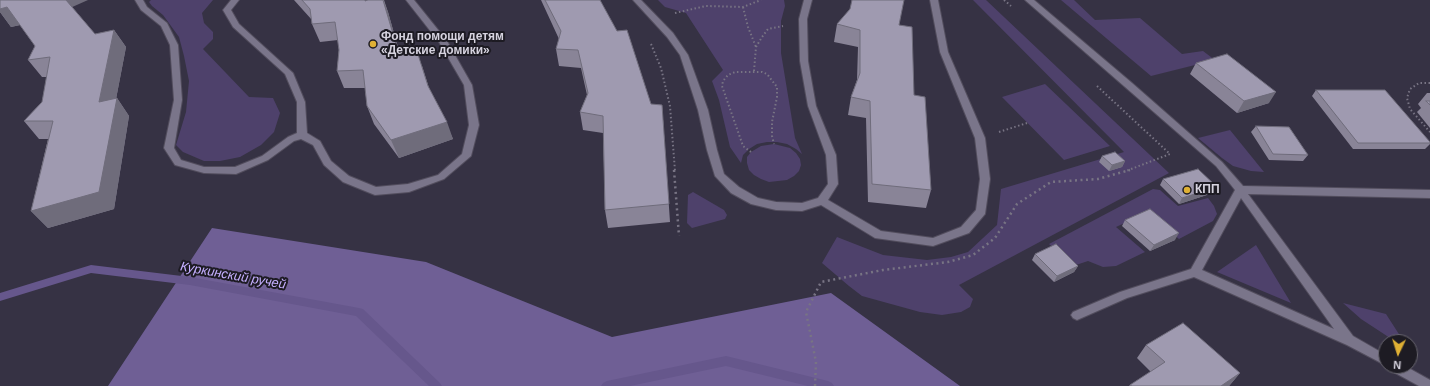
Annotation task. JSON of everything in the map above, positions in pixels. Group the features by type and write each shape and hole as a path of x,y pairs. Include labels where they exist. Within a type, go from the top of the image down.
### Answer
{"street":[{"path":"140,0 144,8 164,25 174,45 178,100 169,148 178,163 204,170 236,171 265,158 291,139 302,135 317,143 327,163 346,179 375,190 409,188 441,177 466,156 474,125 468,85 443,41 410,0"},
{"path":"234,0 227,10 236,25 290,73 301,102 302,135"},
{"path":"637,0 670,34 684,55 703,110 712,150 720,176 735,190 755,201 776,206 802,207 822,201 833,184 830,155 812,106 804,61 803,26 808,0"},
{"path":"822,201 879,235 933,242 965,230 981,211 984,179 980,138 944,52 934,0"},
{"path":"1029,0 1219,164 1240,190 1349,340"},
{"path":"1240,190 1430,194"},
{"path":"1195,272 1240,190"},
{"path":"1077,315 1124,295 1195,272 1349,340 1378,356"},
{"path":"1408,374 1430,386"}],"path":[{"path":"654,17 706,6 743,7 761,0"},
{"path":"743,7 748,27 756,47 754,71"},
{"path":"756,47 768,29 780,26 803,26"},
{"path":"648,38 661,68 670,106 679,236"},
{"path":"751,152 743,146 722,86 728,75 742,71 754,71 767,74 777,87 777,97 772,122 772,136 774,144"},
{"path":"1430,83 1419,83 1410,89 1407,98 1410,108 1430,132"},
{"path":"980,138 1027,123"}],"shaded area":[{"path":"151,0 213,0 202,13 204,23 213,32 213,39 203,49 249,97 273,98 280,113 274,132 261,145 240,157 220,161 204,161 183,152 176,145 186,112 189,81 179,37 163,15 152,6 149,2"},
{"path":"658,0 784,0 785,6 781,21 781,53 795,138 802,154 787,144 767,142 757,144 749,149 743,155 741,163 730,147 719,100 712,81 723,70 686,13 665,7"},
{"path":"973,0 986,0 1169,173 959,285 973,299 970,307 961,312 942,315 920,312 862,296 822,263 837,237 883,255 927,260 951,257 968,252 997,225 1001,189 1124,152"},
{"path":"1061,0 1074,0 1095,20 1140,18 1182,54 1203,51 1215,60 1151,76"},
{"path":"1045,84 1110,146 1064,160 1002,97"},
{"path":"1230,130 1264,172 1251,171 1233,166 1198,138"},
{"path":"774,144 790,148 800,159 801,165 799,171 787,180 769,182 754,175 749,170 747,157 751,152 761,146"},
{"path":"1153,189 1160,190 1178,206 1208,198 1214,206 1217,214 1213,221 1179,239 1148,212 1116,227 1145,252 1116,266 1103,267 1088,261 1073,266 1049,244"},
{"path":"693,192 724,210 727,215 725,219 692,228 687,223 688,195"},
{"path":"212,228 426,262 612,337 831,293 960,386 108,386"},
{"path":"1256,245 1291,303 1217,272"},
{"path":"1343,303 1386,314 1399,334 1384,334 1361,319"}],"building":[{"path":"0,0 66,0 95,34 114,30 99,102 117,98 99,192 31,211 53,121 24,121 42,102 50,57 28,60 35,46 7,7 0,9"},
{"path":"302,0 383,0 398,51 416,48 428,86 447,122 391,140 367,106 363,70 337,71 339,50 335,22 312,24 310,9"},
{"path":"545,0 600,0 617,31 627,30 651,104 662,105 669,204 605,210 603,116 580,112 588,93 578,50 556,49 561,31"},
{"path":"852,0 904,0 899,25 912,27 914,95 925,97 931,190 872,184 870,101 851,97 860,73 860,30 837,24 850,9"},
{"path":"1227,54 1276,92 1244,101 1196,63"},
{"path":"1316,90 1385,90 1430,143 1358,143"},
{"path":"1256,126 1289,127 1308,155 1273,154"},
{"path":"1115,152 1125,161 1112,165 1102,156"},
{"name":"КПП","path":"1198,169 1217,187 1182,198 1163,179"},
{"path":"1150,209 1179,233 1154,245 1125,220"},
{"path":"1056,244 1078,266 1057,276 1035,254"},
{"path":"1183,323 1240,373 1221,386 1130,385 1165,362 1146,345"}],"waterway":[{"name":"Куркинский ручей","path":"0,297 91,269 190,281 359,312 436,386"},
{"name":"Куркинский ручей","path":"607,386 726,361 828,386"}],"place":[{"name":"Фонд помощи детям «Детские домики»","path":"373,44"},
{"name":"КПП","path":"1187,190"}]}
